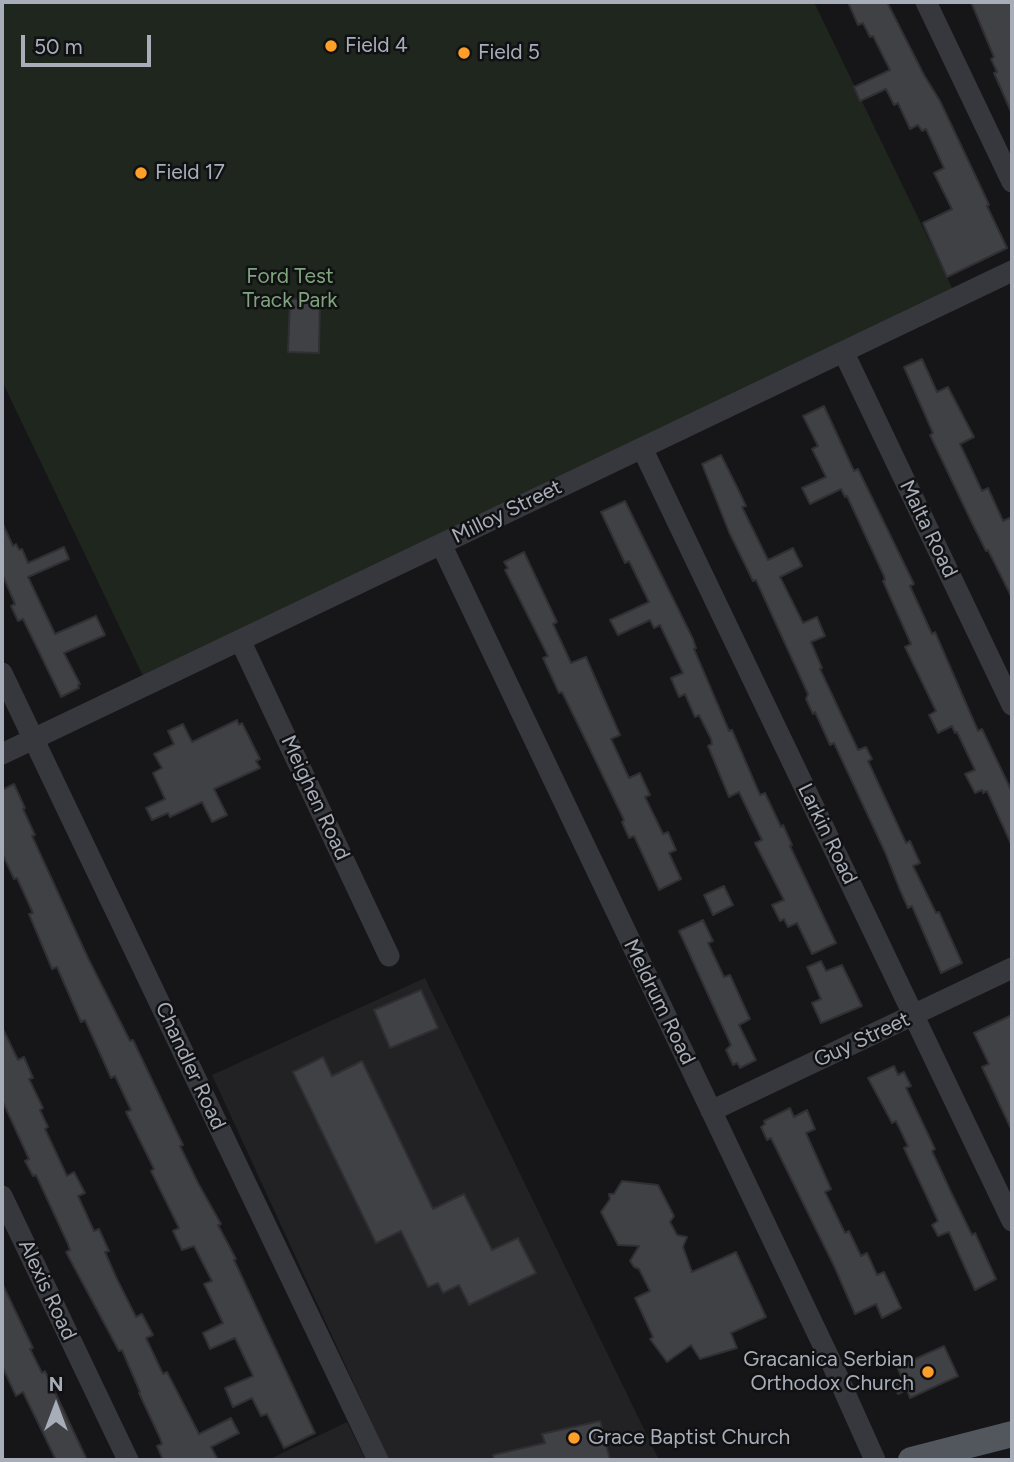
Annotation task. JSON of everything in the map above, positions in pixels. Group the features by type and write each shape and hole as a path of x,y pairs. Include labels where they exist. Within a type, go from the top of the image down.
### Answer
{"main road":[{"path":"911,1460 1012,1434"}],"street":[{"path":"926,2 1012,182"},
{"name":"Milloy Street","path":"2,754 1012,271"},
{"name":"Malta Road","path":"844,353 1012,705"},
{"name":"Larkin Road","path":"642,447 1012,1221"},
{"name":"Meldrum Road","path":"441,544 832,1364 875,1460"},
{"name":"Meighen Road","path":"240,640 389,956"},
{"name":"Chandler Road","path":"2,673 378,1460"},
{"name":"Guy Street","path":"711,1111 1012,968"},
{"name":"Alexis Road","path":"2,1196 128,1460"}],"shaded area":[{"path":"425,978 659,1460 389,1460 212,1075"},
{"path":"347,1422 366,1460 268,1460"}],"green space":[{"name":"Ford Test Track Park","path":"2,2 814,2 954,292 143,676 2,381"}],"building":[{"path":"848,2 887,2 940,101 1007,248 947,277 923,223 952,209 934,173 944,168 926,129 922,131 918,125 910,129 898,103 894,105 886,89 860,101 854,87 890,70 873,36 870,37 863,23 858,25"},
{"path":"971,2 1012,2 1012,114 994,73 997,72 991,59 994,57"},
{"path":"290,299 320,299 319,353 288,352"},
{"path":"922,359 937,392 948,387 974,437 960,444 982,491 988,488 1003,521 1012,517 1012,598 988,550 986,551 930,435 933,433 904,367"},
{"path":"824,406 854,471 858,469 914,584 910,586 932,634 935,632 978,731 982,729 1012,792 1012,846 987,791 975,793 965,774 975,770 957,732 955,733 952,726 938,733 929,715 936,711 905,647 911,644 883,581 884,576 847,496 845,497 841,489 810,504 802,488 826,477 812,449 818,446 803,416"},
{"path":"721,455 768,560 793,548 802,566 780,577 803,623 817,617 825,636 811,642 822,668 820,669 858,750 866,747 872,759 868,761 906,843 910,841 920,863 913,866 936,913 939,912 962,963 941,973 912,906 908,908 834,743 830,745 815,712 813,714 806,699 808,694 756,580 753,581 729,532 702,464"},
{"path":"625,501 693,639 694,649 729,731 732,730 760,795 765,793 781,827 783,825 792,845 790,846 836,943 812,954 797,923 788,927 784,919 780,921 772,905 784,900 755,843 762,840 739,792 729,797 708,746 712,744 711,739 699,715 695,717 685,694 679,697 671,678 683,673 660,625 654,628 650,620 618,635 610,620 649,602 629,561 625,563 601,512"},
{"path":"2,522 13,546 16,544 19,550 22,549 28,563 64,547 69,559 28,577 55,634 96,616 105,635 64,653 80,684 79,688 61,697 23,619 18,621 11,606 15,604 2,574"},
{"path":"524,552 557,622 553,624 571,663 586,657 620,735 611,739 629,778 640,773 650,795 645,797 663,834 668,832 676,850 669,853 681,879 659,890 634,836 629,838 622,822 624,820 588,745 562,692 559,693 543,658 548,656 505,570 508,568 504,562"},
{"path":"237,720 239,725 242,723 260,759 256,761 260,768 214,789 227,815 212,822 202,802 170,817 168,813 152,820 146,808 165,799 153,773 162,768 154,754 174,744 168,731 183,724 192,742"},
{"path":"14,784 35,835 32,836 88,958 130,1041 133,1040 183,1145 180,1146 221,1224 218,1225 315,1433 284,1448 267,1414 261,1416 252,1398 233,1407 225,1388 253,1376 235,1338 210,1349 203,1333 223,1323 204,1284 212,1281 194,1246 182,1250 173,1231 179,1228 126,1112 131,1110 115,1076 111,1078 85,1020 81,1022 57,967 52,969 29,914 33,913 2,853 2,790"},
{"path":"724,886 733,905 713,915 704,895"},
{"path":"703,920 713,941 708,943 724,977 730,975 750,1019 739,1025 756,1060 740,1068 737,1063 733,1065 726,1050 731,1045 679,931"},
{"path":"821,961 826,971 842,965 862,1006 821,1023 812,1003 821,999 807,967"},
{"path":"421,990 438,1028 390,1048 374,1010"},
{"path":"1012,1015 1012,1131 982,1067 989,1064 974,1033"},
{"path":"2,1027 18,1060 24,1057 33,1078 29,1079 43,1108 40,1110 48,1127 45,1129 67,1176 74,1172 85,1193 78,1196 94,1231 99,1229 116,1277 136,1317 142,1314 153,1335 146,1338 163,1374 167,1372 199,1434 231,1418 239,1433 211,1447 218,1460 163,1460 157,1446 162,1444 160,1438 122,1350 119,1351 66,1252 70,1250 68,1244 36,1175 33,1176 25,1161 29,1159 2,1100"},
{"path":"323,1057 332,1076 362,1061 433,1209 464,1194 492,1250 518,1238 536,1273 469,1305 459,1285 443,1293 438,1283 428,1287 401,1231 376,1243 293,1072"},
{"path":"894,1066 898,1075 904,1072 911,1086 906,1088 935,1149 932,1151 996,1279 975,1290 949,1232 938,1236 932,1225 938,1221 904,1148 908,1146 896,1121 892,1123 868,1078"},
{"path":"790,1108 794,1117 807,1110 815,1129 806,1133 831,1189 825,1192 845,1233 849,1231 861,1256 867,1253 877,1275 884,1272 901,1308 882,1318 876,1304 855,1314 771,1138 767,1140 761,1127 765,1124 764,1121"},
{"path":"622,1181 658,1185 674,1216 670,1222 677,1235 687,1237 683,1247 692,1272 736,1252 766,1317 731,1333 737,1348 700,1359 691,1345 667,1362 650,1339 653,1337 635,1298 650,1291 639,1269 630,1261 639,1246 618,1245 601,1212 610,1199 609,1194 614,1194"},
{"path":"2,1283 33,1348 30,1349 42,1373 45,1371 87,1460 56,1460 23,1392 16,1396 2,1366"},
{"name":"Gracanica Serbian Orthodox Church","path":"944,1346 958,1376 910,1398 907,1390 898,1394 893,1383 902,1378 897,1367"},
{"name":"Grace Baptist Church","path":"600,1421 610,1460 494,1460 493,1455 545,1443 542,1434"}],"place":[{"name":"Field 4","path":"331,46"},
{"name":"Field 5","path":"464,53"},
{"name":"Field 17","path":"141,173"},
{"name":"Gracanica Serbian Orthodox Church","path":"928,1372"},
{"name":"Grace Baptist Church","path":"574,1438"}]}
